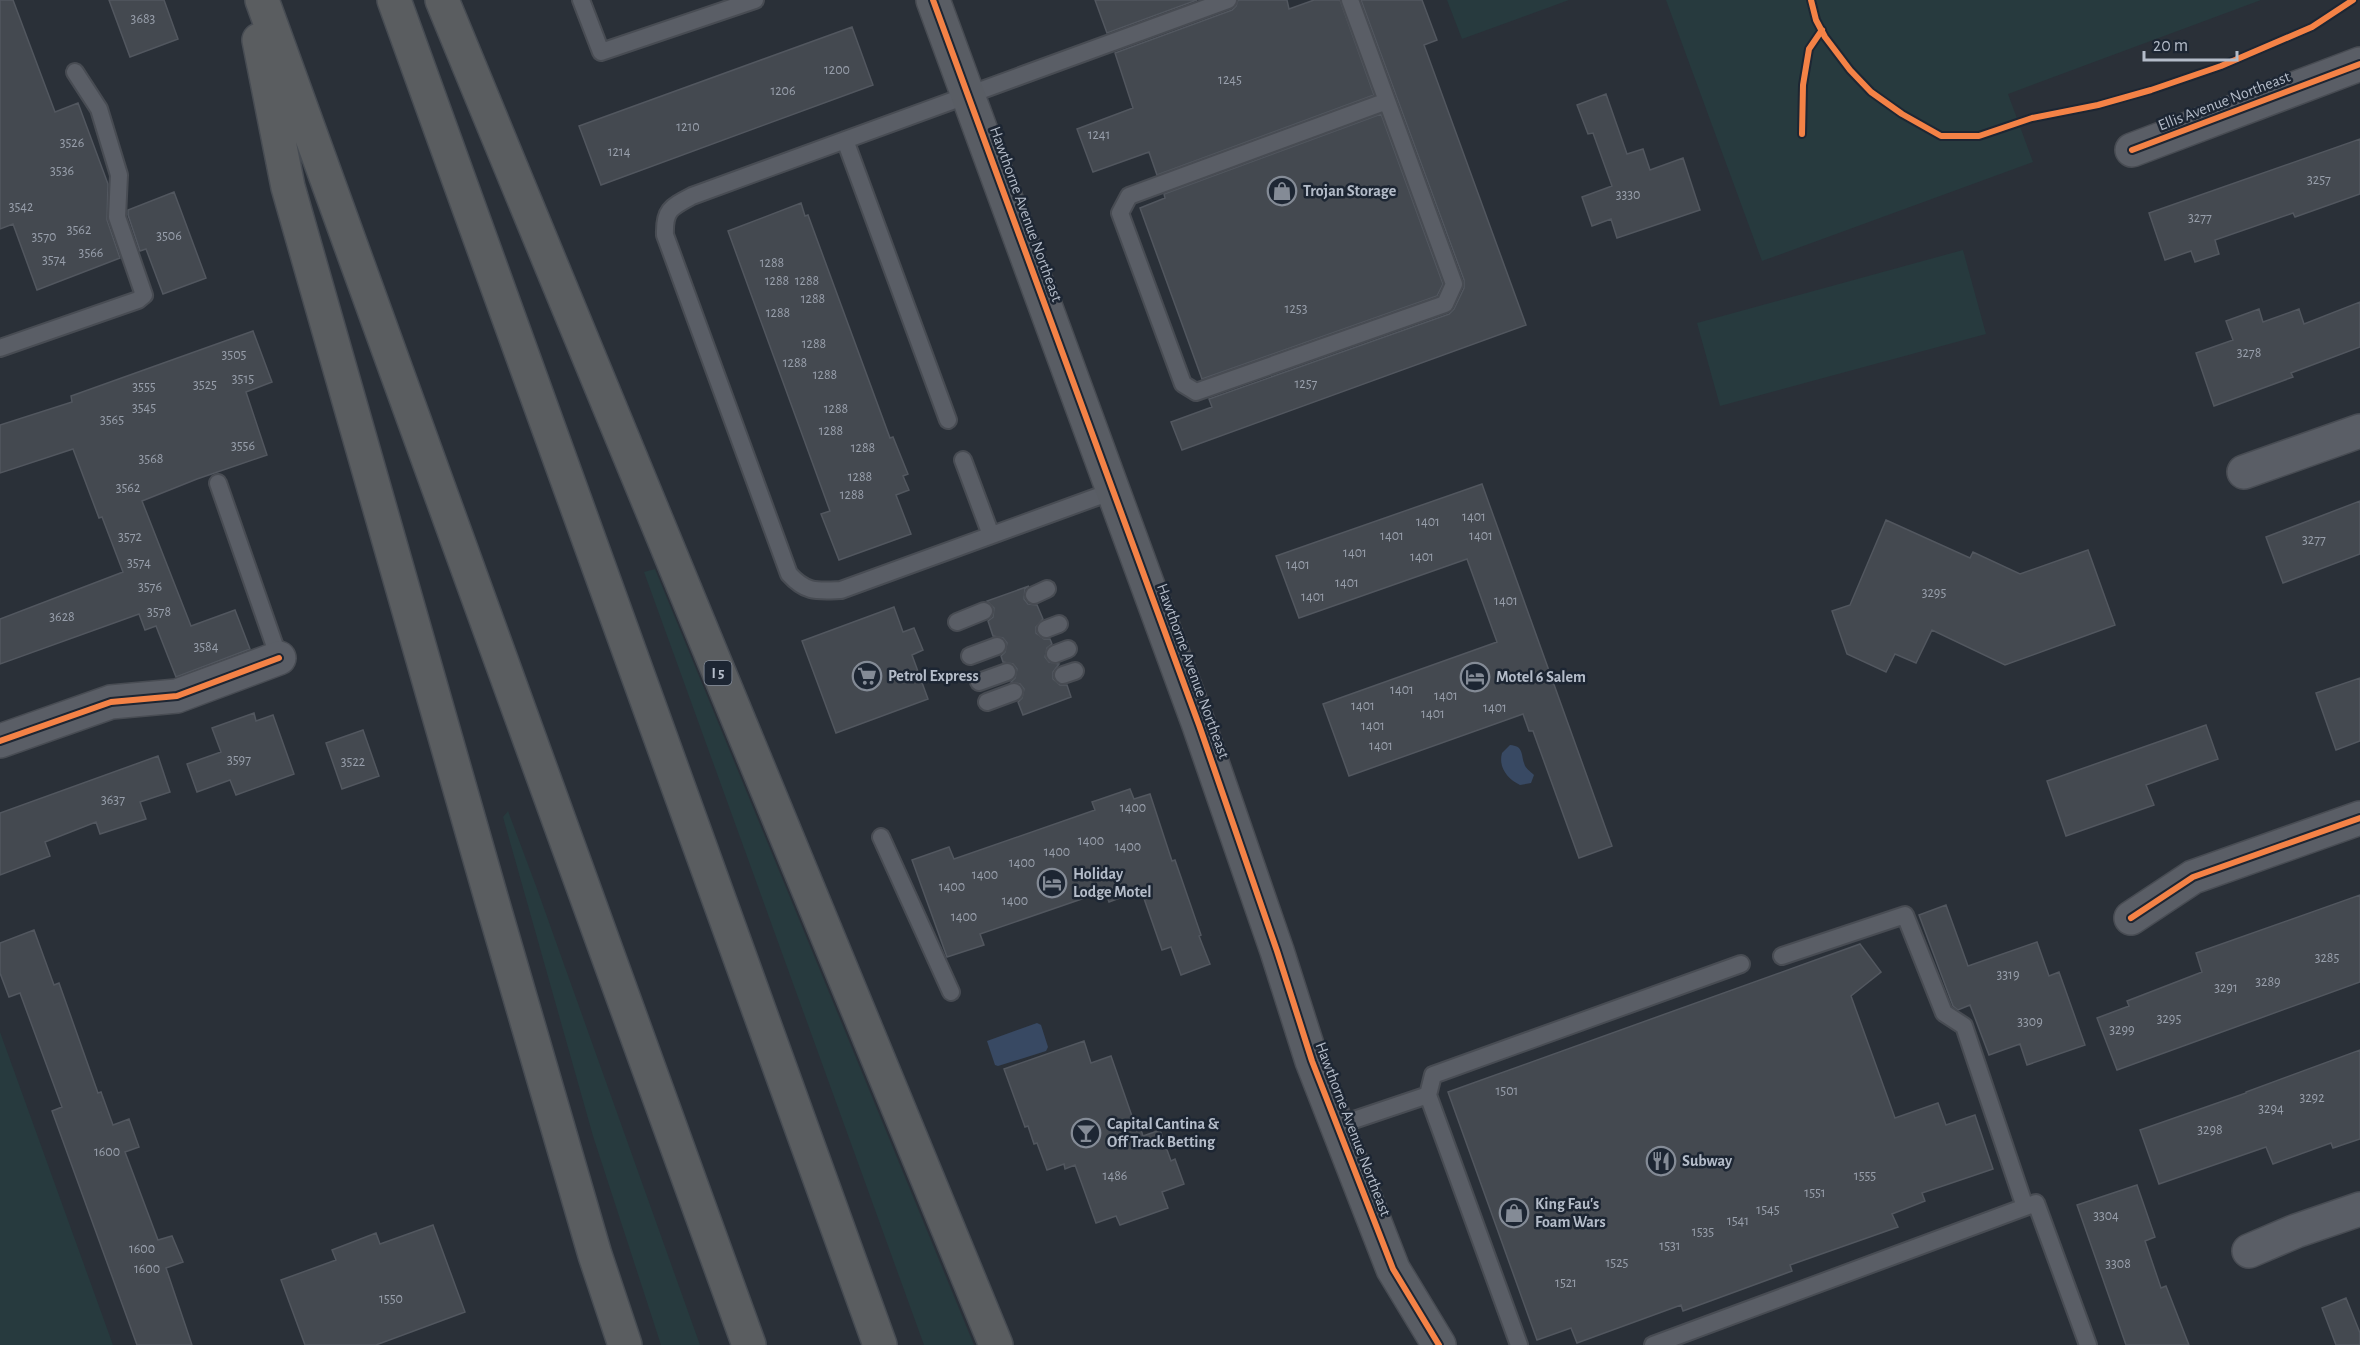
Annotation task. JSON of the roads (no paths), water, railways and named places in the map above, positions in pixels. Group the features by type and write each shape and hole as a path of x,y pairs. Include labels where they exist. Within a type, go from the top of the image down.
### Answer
{"highway":[{"path":"251,0 288,187 498,924 592,1244 625,1345"},
{"path":"262,0 749,1345"},
{"path":"394,0 880,1345"},
{"name":"I 5","path":"442,0 996,1345"}],"main road":[{"name":"Hawthorne Avenue Northeast","path":"933,0 1199,725 1277,951 1306,1046 1336,1126 1393,1269 1439,1345"}],"street":[{"name":"Ellis Avenue Northeast","path":"2132,150 2360,64"},
{"path":"2244,472 2360,431"},
{"path":"0,741 111,702 177,696 279,658"},
{"path":"2131,918 2193,877 2360,818"},
{"path":"2249,1251 2296,1231 2360,1209"}],"lane":[{"path":"581,0 601,52 754,0"},
{"path":"1113,491 841,590 815,591 799,586 789,574 665,235 664,218 672,207 692,196 1228,0"},
{"path":"1350,0 1387,101 1454,284 1445,304 1196,392 1183,384 1120,213 1129,196 1387,101"},
{"path":"0,348 138,300 144,295 117,217 119,175 99,108 75,72"},
{"path":"845,140 948,420"},
{"path":"963,459 992,535"},
{"path":"219,483 279,658"},
{"path":"957,622 984,611"},
{"path":"970,656 997,646"},
{"path":"980,681 1007,672"},
{"path":"987,702 1014,693"},
{"path":"881,837 951,992"},
{"path":"1782,956 1905,915 1944,1013 1964,1026 2025,1207"},
{"path":"1520,1345 1428,1095 1433,1075 1742,964"},
{"path":"1336,1126 1428,1095"},
{"path":"1653,1345 2036,1203 2088,1345"}],"water":[{"path":"1510,745 1521,751 1525,766 1534,775 1531,783 1520,785 1505,772 1501,758 1502,753"},
{"path":"1037,1023 1041,1025 1048,1047 1046,1051 995,1065 987,1041"}],"place":[{"name":"Trojan Storage","path":"1282,191"},
{"name":"Petrol Express","path":"867,676"},
{"name":"Motel 6 Salem","path":"1475,677"},
{"name":"Holiday Lodge Motel","path":"1052,883"},
{"name":"Capital Cantina & Off Track Betting","path":"1086,1133"},
{"name":"Subway","path":"1661,1161"},
{"name":"King Fau's Foam Wars","path":"1514,1213"}]}
